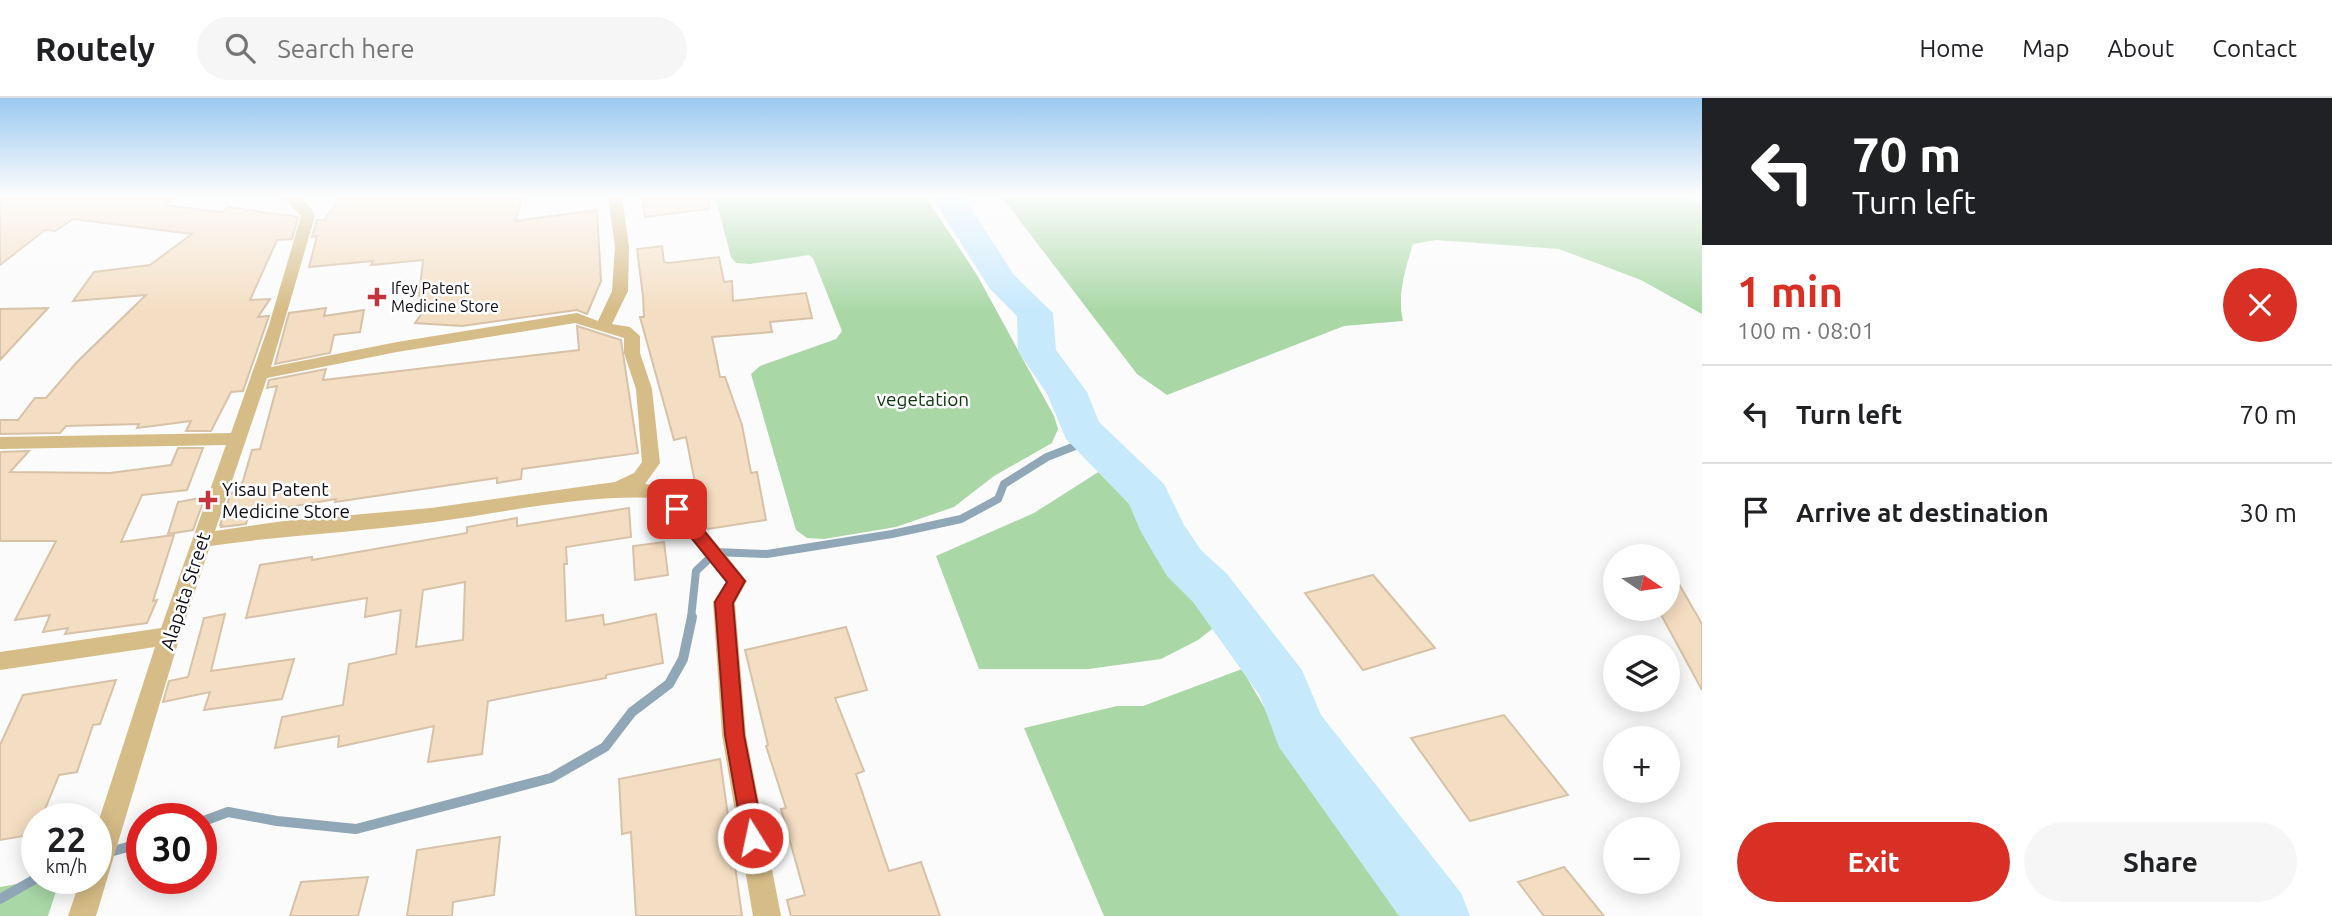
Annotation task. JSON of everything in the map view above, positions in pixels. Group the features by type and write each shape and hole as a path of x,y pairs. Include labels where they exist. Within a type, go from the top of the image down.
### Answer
{"street":[{"name":"Alapata Street","path":"112,823 169,636 260,373 302,234"},
{"path":"602,328 620,291 620,234"},
{"path":"260,373 397,347 577,318 602,328 625,330 632,336 632,353 644,390 652,463 641,478 616,489"},
{"path":"0,443 235,439"},
{"path":"202,540 284,528 431,515 616,489 663,492 737,581 724,602 734,735 767,916"},
{"path":"0,661 169,636"}],"green space":[{"name":"vegetation","path":"725,234 950,234 977,275 1054,416 1058,429 1052,443 994,476 954,507 896,527 824,539 807,538 796,530 751,374 760,366 836,339 842,331 813,258 809,255 750,264 736,263 731,257"},
{"path":"1030,234 1702,234 1702,314 1641,280 1559,249 1436,240 1413,244 1401,292 1403,321 1344,326 1167,395 1137,374"},
{"path":"1103,469 1153,511 1221,622 1198,640 1161,659 1089,669 979,669 936,556 1034,513"},
{"path":"1242,669 1305,778 1340,831 1409,916 1104,916 1024,728 1117,706 1143,706"},
{"path":"21,883 21,894 55,894 48,916 0,916 0,887"}],"building":[{"path":"0,234 40,234 0,265"},
{"path":"192,234 293,234 292,239 277,240 250,300 270,299 258,317 269,316 243,391 231,392 211,431 186,431 191,421 137,428 139,424 66,426 60,433 0,434 0,420 18,420 35,398 46,398 77,362 146,295 73,301 94,272 150,265"},
{"path":"313,234 598,234 601,281 587,314 577,310 462,326 415,323 423,312 417,313 423,260 309,267 317,236 312,237"},
{"path":"662,246 664,262 668,263 719,257 724,282 732,281 733,301 806,293 812,318 770,322 772,332 712,337 720,377 725,377 742,425 751,473 757,472 766,520 708,529 703,523 686,437 674,440 640,317 644,317 637,249"},
{"path":"48,308 0,360 0,309"},
{"path":"326,308 324,316 364,310 360,332 334,335 330,353 275,364 289,313"},
{"path":"577,326 621,340 638,453 522,469 521,479 497,483 497,478 335,502 336,499 249,514 246,524 221,527 231,493 237,492 243,481 252,450 260,449 277,386 267,388 269,380 326,369 323,380 579,350"},
{"path":"178,448 203,448 187,490 142,495 121,542 174,535 153,601 157,600 147,623 65,634 68,628 43,632 50,615 15,620 56,541 0,541 0,452 29,451 10,472 110,473 171,465"},
{"path":"205,497 193,530 168,534 178,502"},
{"path":"629,508 631,537 566,547 566,621 603,615 604,625 656,614 663,663 606,675 606,678 488,701 482,754 428,762 434,726 338,747 339,736 275,748 282,717 343,705 349,664 396,654 401,610 365,617 367,598 246,618 260,565 312,557 312,560 467,533 467,527 517,518 517,526","holes":["465,582 463,640 416,647 423,590"]},
{"path":"664,542 668,575 635,580 633,546"},
{"path":"1373,575 1435,648 1363,670 1305,593"},
{"path":"1680,586 1702,624 1702,690 1680,650 1680,635 1672,635 1665,621 1680,621"},
{"path":"225,614 211,671 294,659 282,699 204,710 210,692 163,702 169,681 188,677 204,618"},
{"path":"846,627 867,690 835,698 864,771 856,774 889,871 921,862 940,916 791,916 787,900 805,895 781,809 786,808 766,746 768,745 745,650"},
{"path":"116,680 100,724 93,725 77,772 59,775 48,803 21,803 21,836 0,840 0,745 23,695"},
{"path":"1504,715 1568,795 1470,821 1411,738"},
{"path":"720,759 742,916 636,916 631,832 622,834 619,779"},
{"path":"500,837 494,895 453,902 452,916 407,916 417,850"},
{"path":"1564,867 1604,916 1544,916 1518,882"},
{"path":"368,877 358,916 290,916 301,882"}],"waterway":[{"path":"970,234 1002,282 1035,313 1037,351 1067,392 1081,429 1148,496 1164,532 1184,563 1210,588 1283,686 1299,729 1438,916"},
{"path":"691,618 696,571 716,552 767,554 892,534 961,519 998,499 1004,484 1047,457 1093,439"},
{"path":"217,816 228,812 277,821 356,829 551,778 605,747 632,712 669,684 683,659 692,617"},
{"path":"112,851 126,847"},
{"path":"0,899 21,887"}],"place":[{"name":"Ifey Patent Medicine Store","path":"377,297"},
{"name":"Yisau Patent Medicine Store","path":"208,500"}],"route":[{"path":"677,509 737,581 724,602 734,735 753,838"}]}
